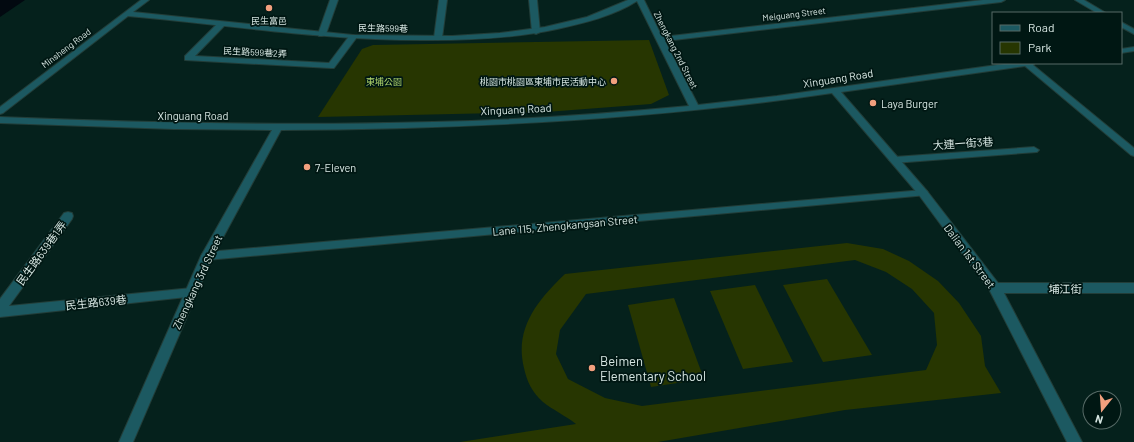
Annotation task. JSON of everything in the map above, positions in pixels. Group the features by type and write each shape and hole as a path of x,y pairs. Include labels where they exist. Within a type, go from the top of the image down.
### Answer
{"street":[{"name":"Minsheng Road","path":"0,111 145,0"},
{"path":"322,34 334,0"},
{"path":"438,38 443,0"},
{"path":"534,0 536,32"},
{"name":"民生路599巷","path":"127,14 183,18 222,24 353,37 438,38 511,35 536,32 572,24 604,13 634,0"},
{"name":"Zhengkang 2nd Street","path":"640,0 661,39 694,108"},
{"name":"Meiguang Street","path":"661,39 1001,0"},
{"path":"1079,0 1100,12"},
{"name":"民生路599巷2弄","path":"222,24 188,58 331,66 353,37"},
{"path":"1122,25 1134,32"},
{"path":"1122,51 1134,49"},
{"path":"1027,64 1134,153"},
{"name":"Xinguang Road","path":"0,120 200,128 450,125 590,117 694,108 835,91 1027,64"},
{"name":"Dalian 1st Street","path":"835,91 923,193 995,288 1075,442"},
{"name":"Zhengkang 3rd Street","path":"126,442 207,256 278,126"},
{"name":"大連一街3巷","path":"894,160 1034,150"},
{"name":"Lane 115, Zhengkangsan Street","path":"207,256 923,193"},
{"name":"民生路639巷1弄","path":"0,311 68,216"},
{"name":"埔江街","path":"995,288 1134,288"},
{"name":"民生路639巷","path":"0,311 192,293"}],"green space":[{"name":"東埔公園","path":"649,40 669,95 651,104 546,112 318,117 362,49 373,45"},
{"path":"847,243 883,249 909,261 938,281 959,303 981,336 985,366 1001,393 845,410 658,442 460,442 576,424 543,402 536,394 530,386 527,378 522,354 522,340 525,328 531,316 546,294 565,274","holes":["855,260 886,272 912,289 934,313 937,345 926,370 642,406 605,398 568,379 556,354 560,330 586,294"]},
{"path":"827,279 872,355 823,362 783,285"},
{"path":"755,285 793,362 743,369 710,291"},
{"path":"674,298 704,379 651,387 628,305"}],"shaded area":[{"path":"0,0 25,0 0,17"}],"place":[{"name":"民生富邑","path":"269,8"},
{"name":"桃園市桃園區東埔市民活動中心","path":"614,81"},
{"name":"Laya Burger","path":"873,103"},
{"name":"7-Eleven","path":"307,167"},
{"name":"Beimen Elementary School","path":"592,368"}]}
